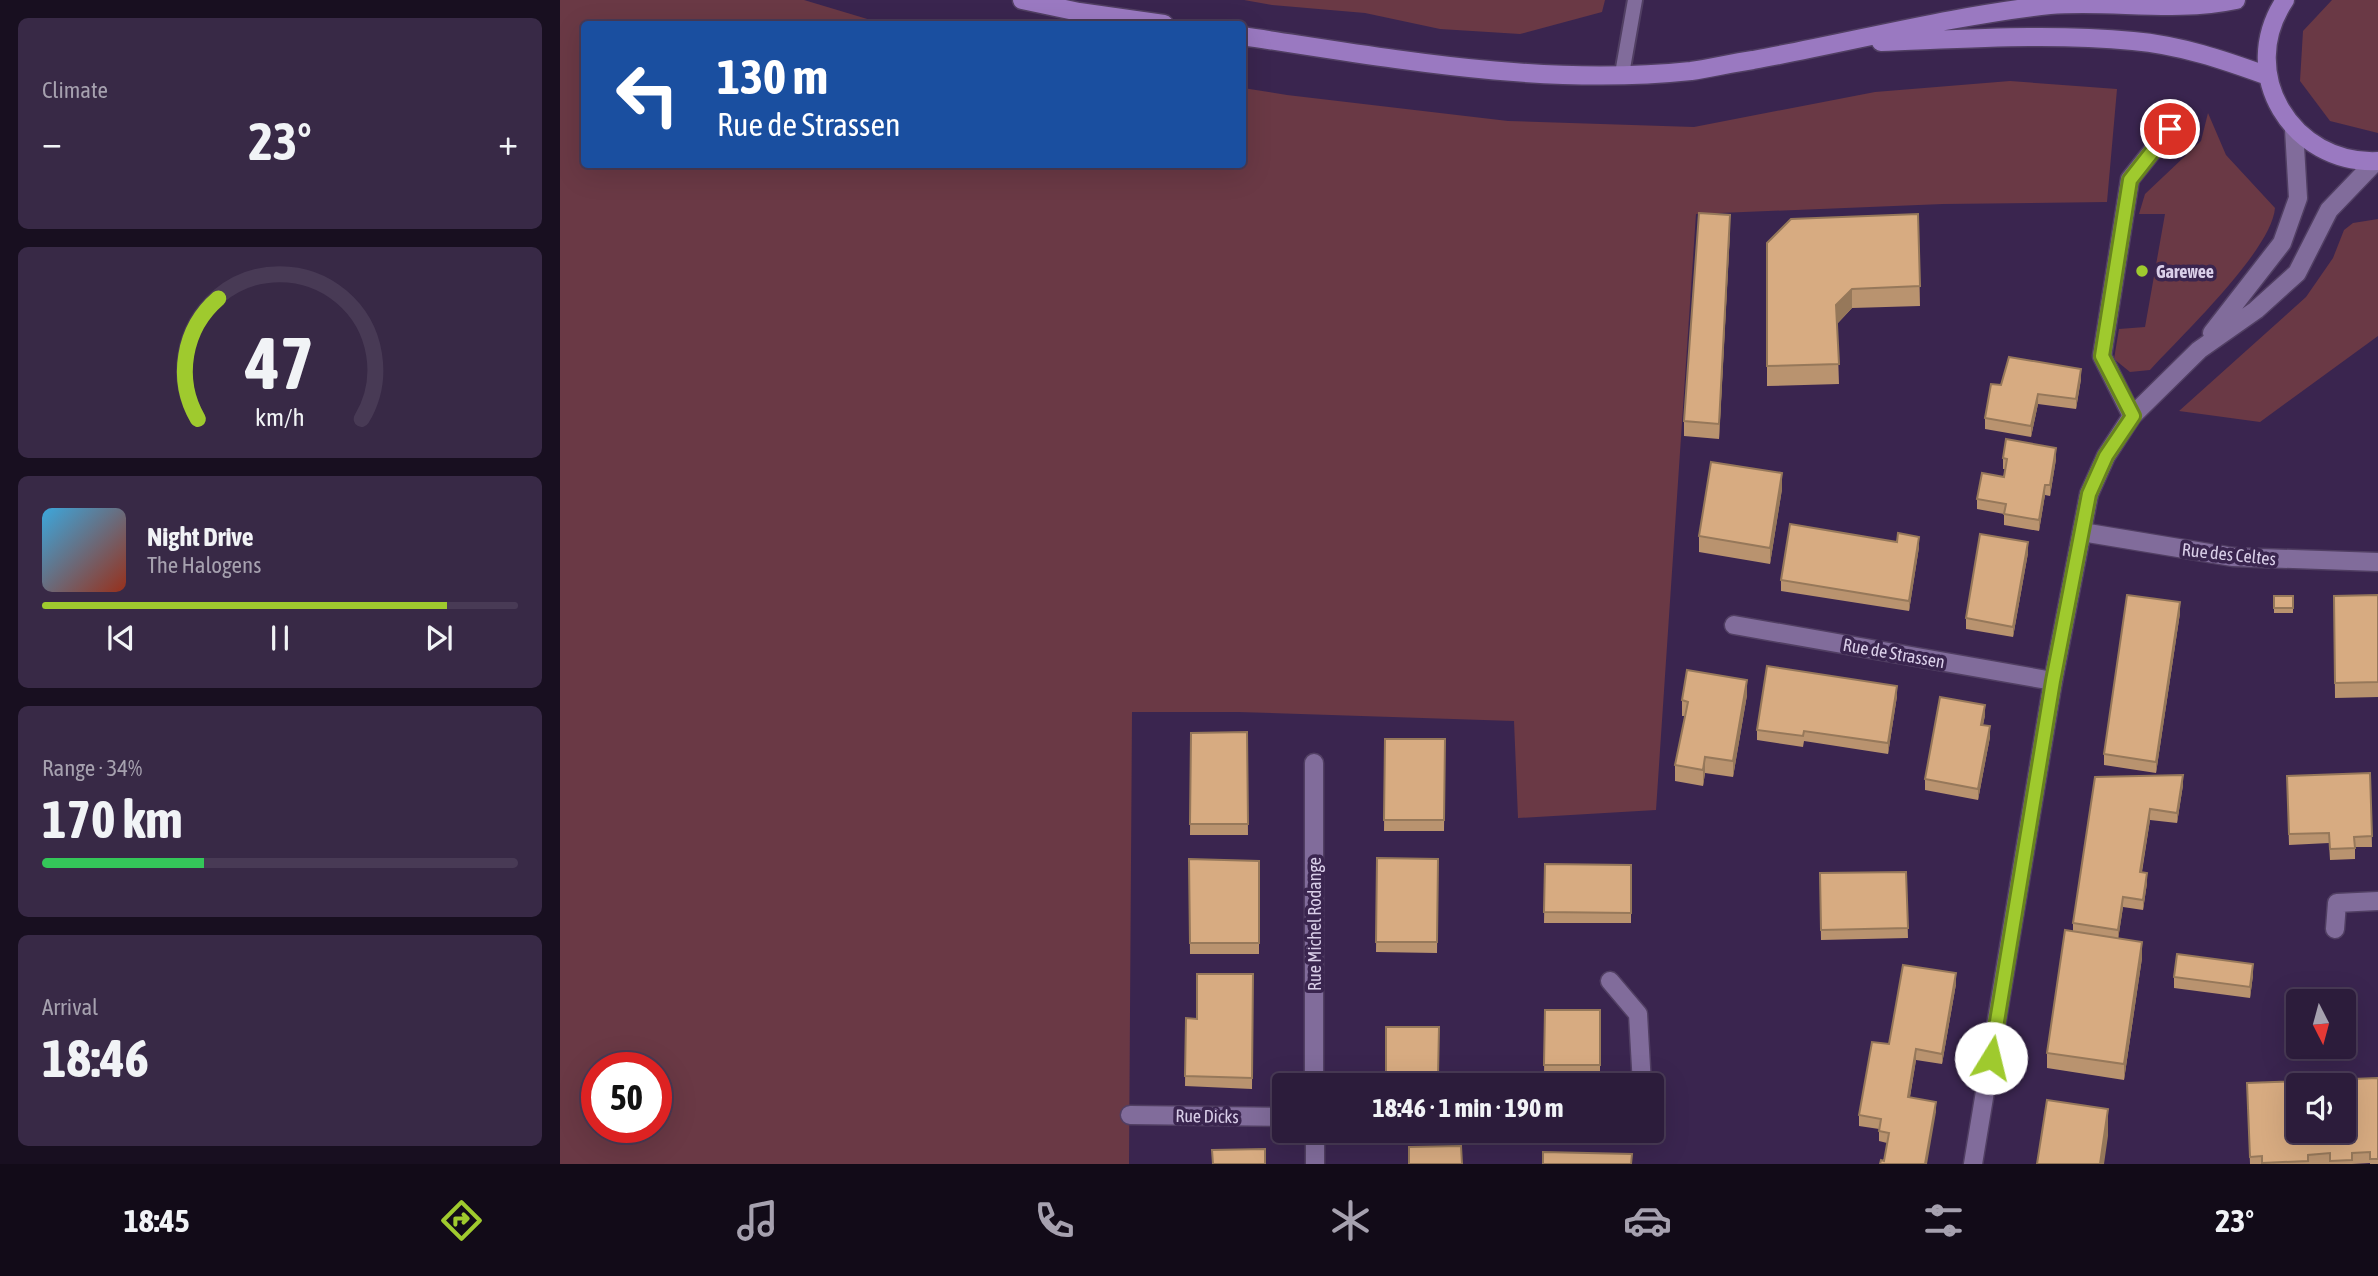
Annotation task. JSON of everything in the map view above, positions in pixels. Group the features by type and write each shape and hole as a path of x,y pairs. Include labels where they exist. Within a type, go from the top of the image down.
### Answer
{"main road":[{"path":"1023,0 1143,21"},
{"path":"1246,37 1421,63 1553,75 1622,74 1691,71 1843,44 1930,23 2052,5 2183,5 2236,0"},
{"path":"2285,0 2276,14 2267,43 2268,76 2276,102 2294,129 2312,144 2343,158 2377,162"},
{"path":"1843,44 2000,38 2134,41 2213,55 2268,76"}],"street":[{"path":"2133,416 2102,356 2130,180 2170,129"},
{"path":"1973,1164 2053,681 2089,494 2106,456 2133,416 2199,350 2282,243 2298,198 2294,129"},
{"path":"2199,350 2256,310 2297,273 2329,210 2377,162"},
{"name":"Rue des Celtes","path":"2082,532 2233,557 2378,562"},
{"name":"Rue de Strassen","path":"1734,625 2053,681"},
{"name":"Rue Michel Rodange","path":"1314,763 1314,1073"},
{"path":"2335,929 2337,902 2378,901"},
{"path":"1610,981 1638,1014 1641,1073"},
{"name":"Rue Dicks","path":"1130,1115 1272,1117"},
{"path":"1315,1143 1315,1164"}],"lane":[{"path":"1622,74 1635,0"}],"shaded area":[{"path":"560,0 804,0 874,21 581,21 581,168 1246,168 1246,88 1508,121 1694,127 1875,92 2010,81 2117,89 2107,202 1943,204 1696,214 1656,810 1518,818 1514,721 1238,712 1132,712 1129,1164 560,1164"},
{"path":"1244,0 1605,0 1602,12 1520,34 1440,29 1365,13"},
{"path":"2332,0 2378,0 2378,133 2330,121 2300,81 2303,31"},
{"path":"2208,113 2226,155 2275,208 2270,226 2259,246 2223,292 2150,370 2130,372 2114,359 2119,329 2145,327 2165,214 2139,214 2145,194 2201,141"},
{"path":"2378,219 2378,336 2260,422 2179,411 2306,297 2333,258 2344,230 2353,223"}],"building":[{"path":"1699,213 1730,215 1719,424 1684,421"},
{"path":"1918,214 1920,286 1852,289 1836,305 1839,364 1767,366 1767,243 1791,219"},
{"path":"2009,357 2081,369 2076,399 2038,394 2031,426 1985,418 1991,384 2001,385"},
{"path":"2006,439 2056,448 2050,485 2045,485 2039,520 2004,514 2006,504 1977,499 1982,473 2004,477"},
{"path":"1711,462 1782,473 1770,548 1699,536"},
{"path":"1790,524 1897,542 1898,533 1919,537 1909,601 1781,580"},
{"path":"1980,534 2028,542 2013,627 1966,618"},
{"path":"2127,595 2180,602 2156,762 2104,754"},
{"path":"2378,595 2378,682 2335,683 2334,596"},
{"path":"2274,596 2293,596 2293,608 2274,608"},
{"path":"1767,666 1897,686 1888,743 1804,731 1803,736 1757,730"},
{"path":"1687,670 1747,680 1733,761 1705,757 1703,770 1675,765 1688,702 1682,700"},
{"path":"1940,697 1985,705 1981,725 1990,726 1978,789 1925,779"},
{"path":"1247,732 1248,824 1190,824 1191,733"},
{"path":"1385,739 1445,739 1444,820 1384,820"},
{"path":"2370,773 2372,836 2354,837 2355,848 2330,849 2329,833 2289,834 2287,776"},
{"path":"2183,775 2177,813 2150,809 2140,872 2147,873 2143,900 2123,897 2118,930 2073,923 2095,777"},
{"path":"1377,858 1438,859 1437,942 1376,942"},
{"path":"1189,859 1259,861 1259,943 1190,943"},
{"path":"1545,864 1631,865 1631,913 1544,912"},
{"path":"1906,872 1908,928 1821,930 1820,873"},
{"path":"2065,930 2142,942 2124,1064 2047,1053"},
{"path":"2177,954 2253,964 2250,987 2174,977"},
{"path":"1903,965 1956,973 1942,1054 1916,1049 1908,1097 1936,1102 1925,1164 1880,1164 1881,1160 1884,1161 1889,1133 1879,1131 1881,1119 1859,1115 1872,1042 1889,1044"},
{"path":"1197,974 1253,974 1252,1078 1185,1076 1186,1018 1197,1019"},
{"path":"1545,1010 1600,1010 1600,1065 1544,1065"},
{"path":"1386,1027 1439,1027 1438,1073 1386,1073"},
{"path":"2378,1078 2378,1159 2370,1159 2370,1152 2352,1153 2352,1160 2330,1161 2330,1153 2308,1155 2308,1161 2262,1163 2262,1156 2250,1157 2247,1083 2286,1082 2286,1143 2356,1143 2356,1079"},
{"path":"2047,1100 2108,1109 2100,1164 2037,1164"},
{"path":"1461,1146 1462,1164 1409,1164 1409,1147"},
{"path":"1265,1149 1265,1164 1213,1164 1212,1150"},
{"path":"1543,1152 1632,1154 1631,1164 1543,1164"}],"place":[{"name":"Garewee","path":"2142,271"}],"route":[{"path":"1991,1058 2053,681 2089,494 2106,456 2133,416 2102,356 2130,180 2170,129"}]}
